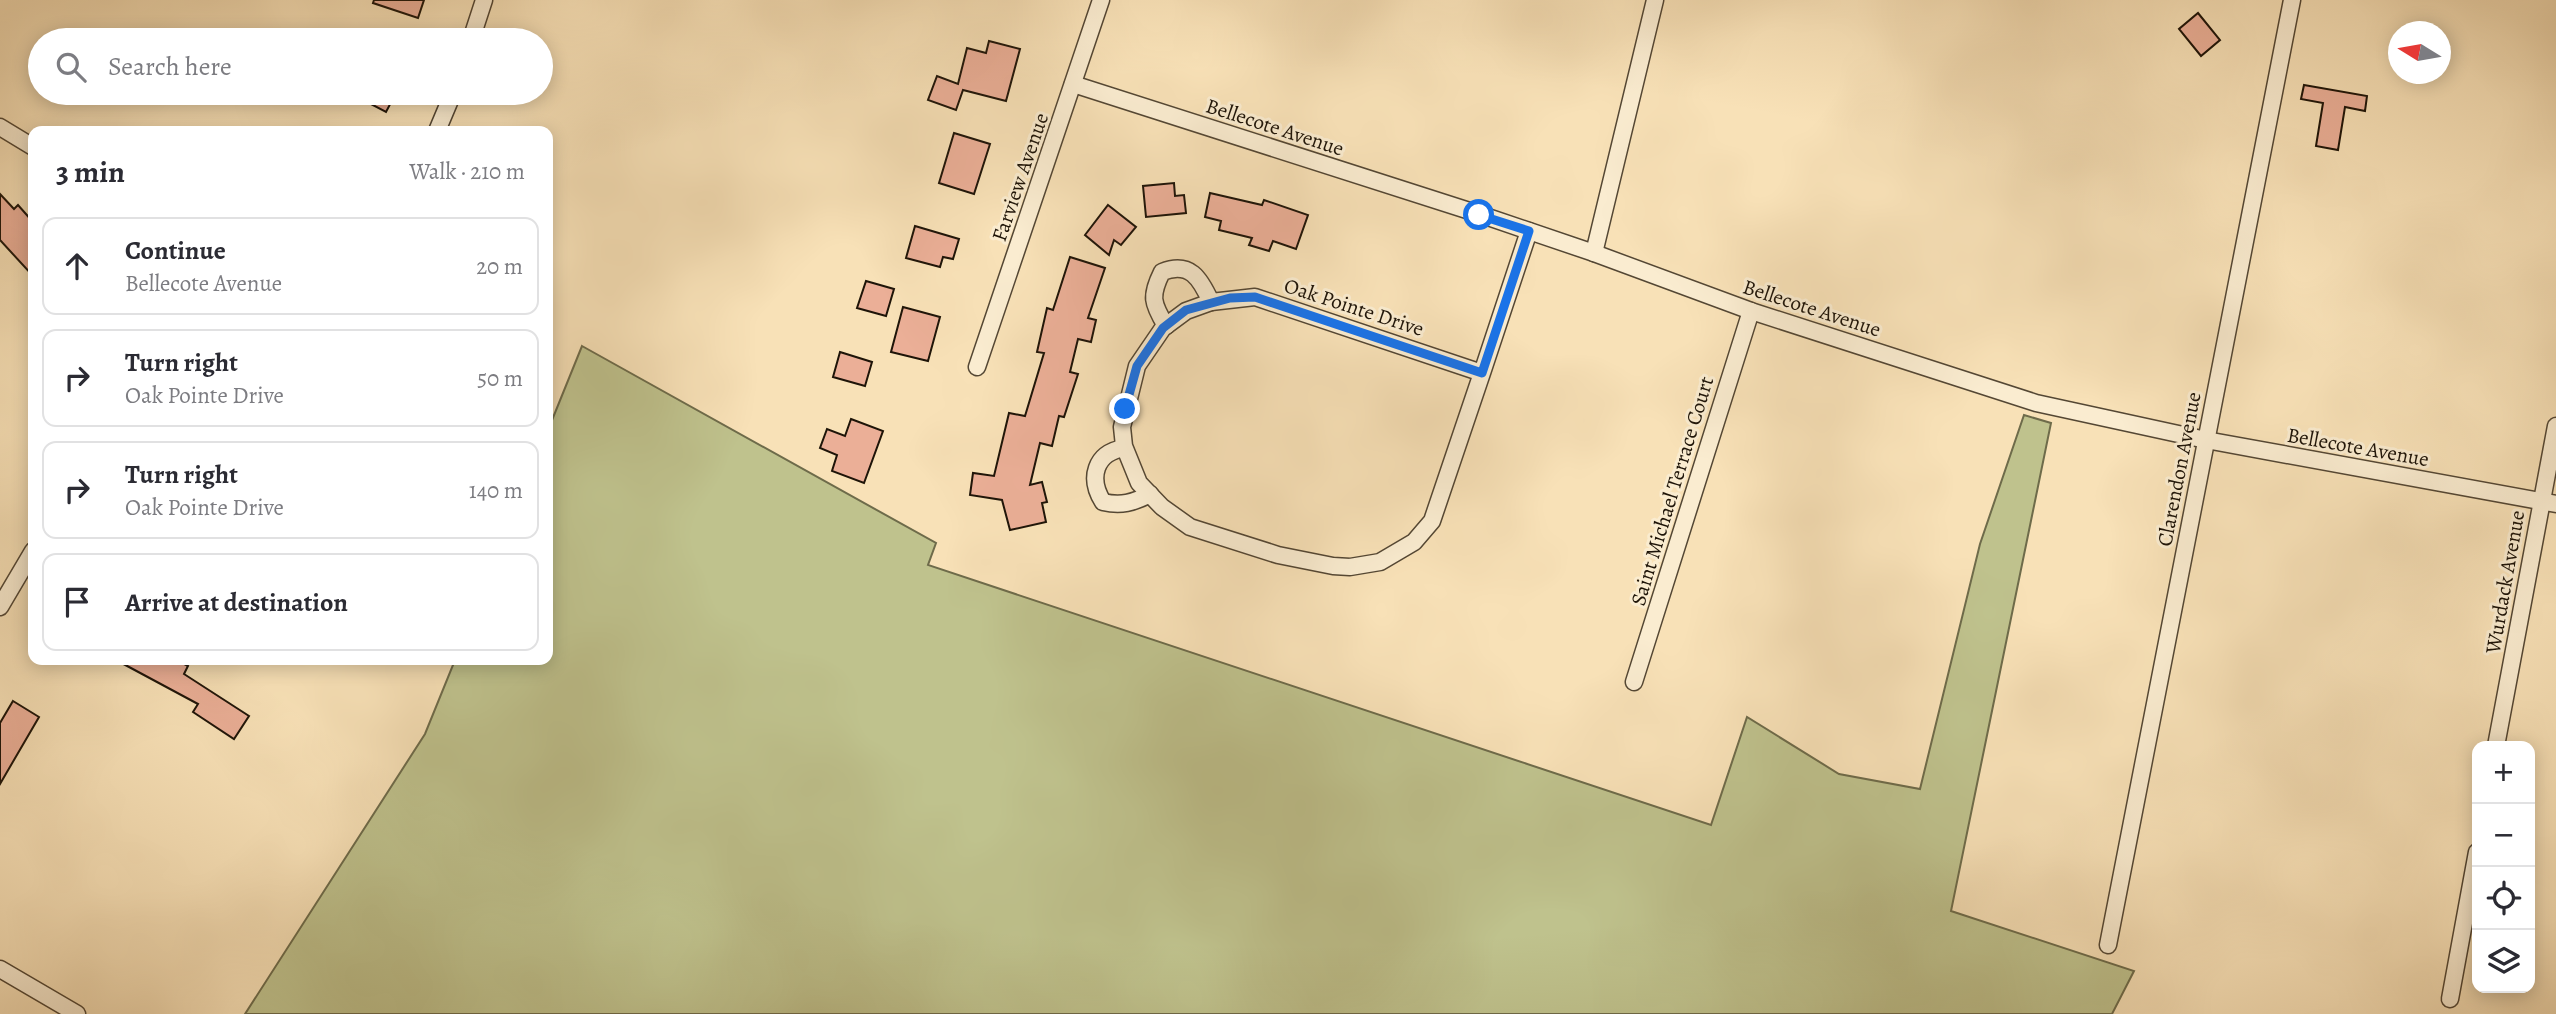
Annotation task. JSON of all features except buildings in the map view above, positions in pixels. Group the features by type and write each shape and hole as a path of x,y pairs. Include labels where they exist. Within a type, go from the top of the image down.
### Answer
{"street":[{"path":"475,28 484,0"},
{"name":"Farview Avenue","path":"977,368 1101,0"},
{"path":"1594,253 1655,0"},
{"name":"Clarendon Avenue","path":"2108,945 2292,0"},
{"name":"Bellecote Avenue","path":"1073,83 1529,231 1751,311 2036,402 2206,440 2549,503"},
{"path":"440,126 448,105"},
{"path":"0,127 28,144"},
{"name":"Oak Pointe Drive","path":"1482,373 1255,297 1211,302 1186,310 1166,326 1137,366 1122,426 1124,447 1139,483 1161,507 1190,527 1278,555 1333,566 1350,567 1380,562 1414,542 1432,521 1482,373 1529,231"},
{"path":"1166,326 1156,310 1152,291 1161,272 1174,267 1190,271 1202,282 1211,302"},
{"name":"Saint Michael Terrace Court","path":"1634,682 1751,311"},
{"name":"Wurdack Avenue","path":"2498,741 2549,503 2556,426"},
{"path":"1124,447 1105,456 1094,472 1095,489 1103,502 1119,506 1150,494"},
{"path":"0,607 28,559"},
{"path":"2450,999 2474,867"},
{"path":"0,969 77,1014"}],"green space":[{"path":"582,346 936,543 928,565 1711,825 1747,717 1839,774 1920,789 1980,544 2024,415 2051,423 1951,911 2134,971 2112,1014 245,1014 425,734 453,665 553,665 553,418"}],"route":[{"path":"1125,409 1137,366 1163,328 1186,310 1230,298 1255,297 1447,359 1482,373 1529,231 1479,215"}]}
